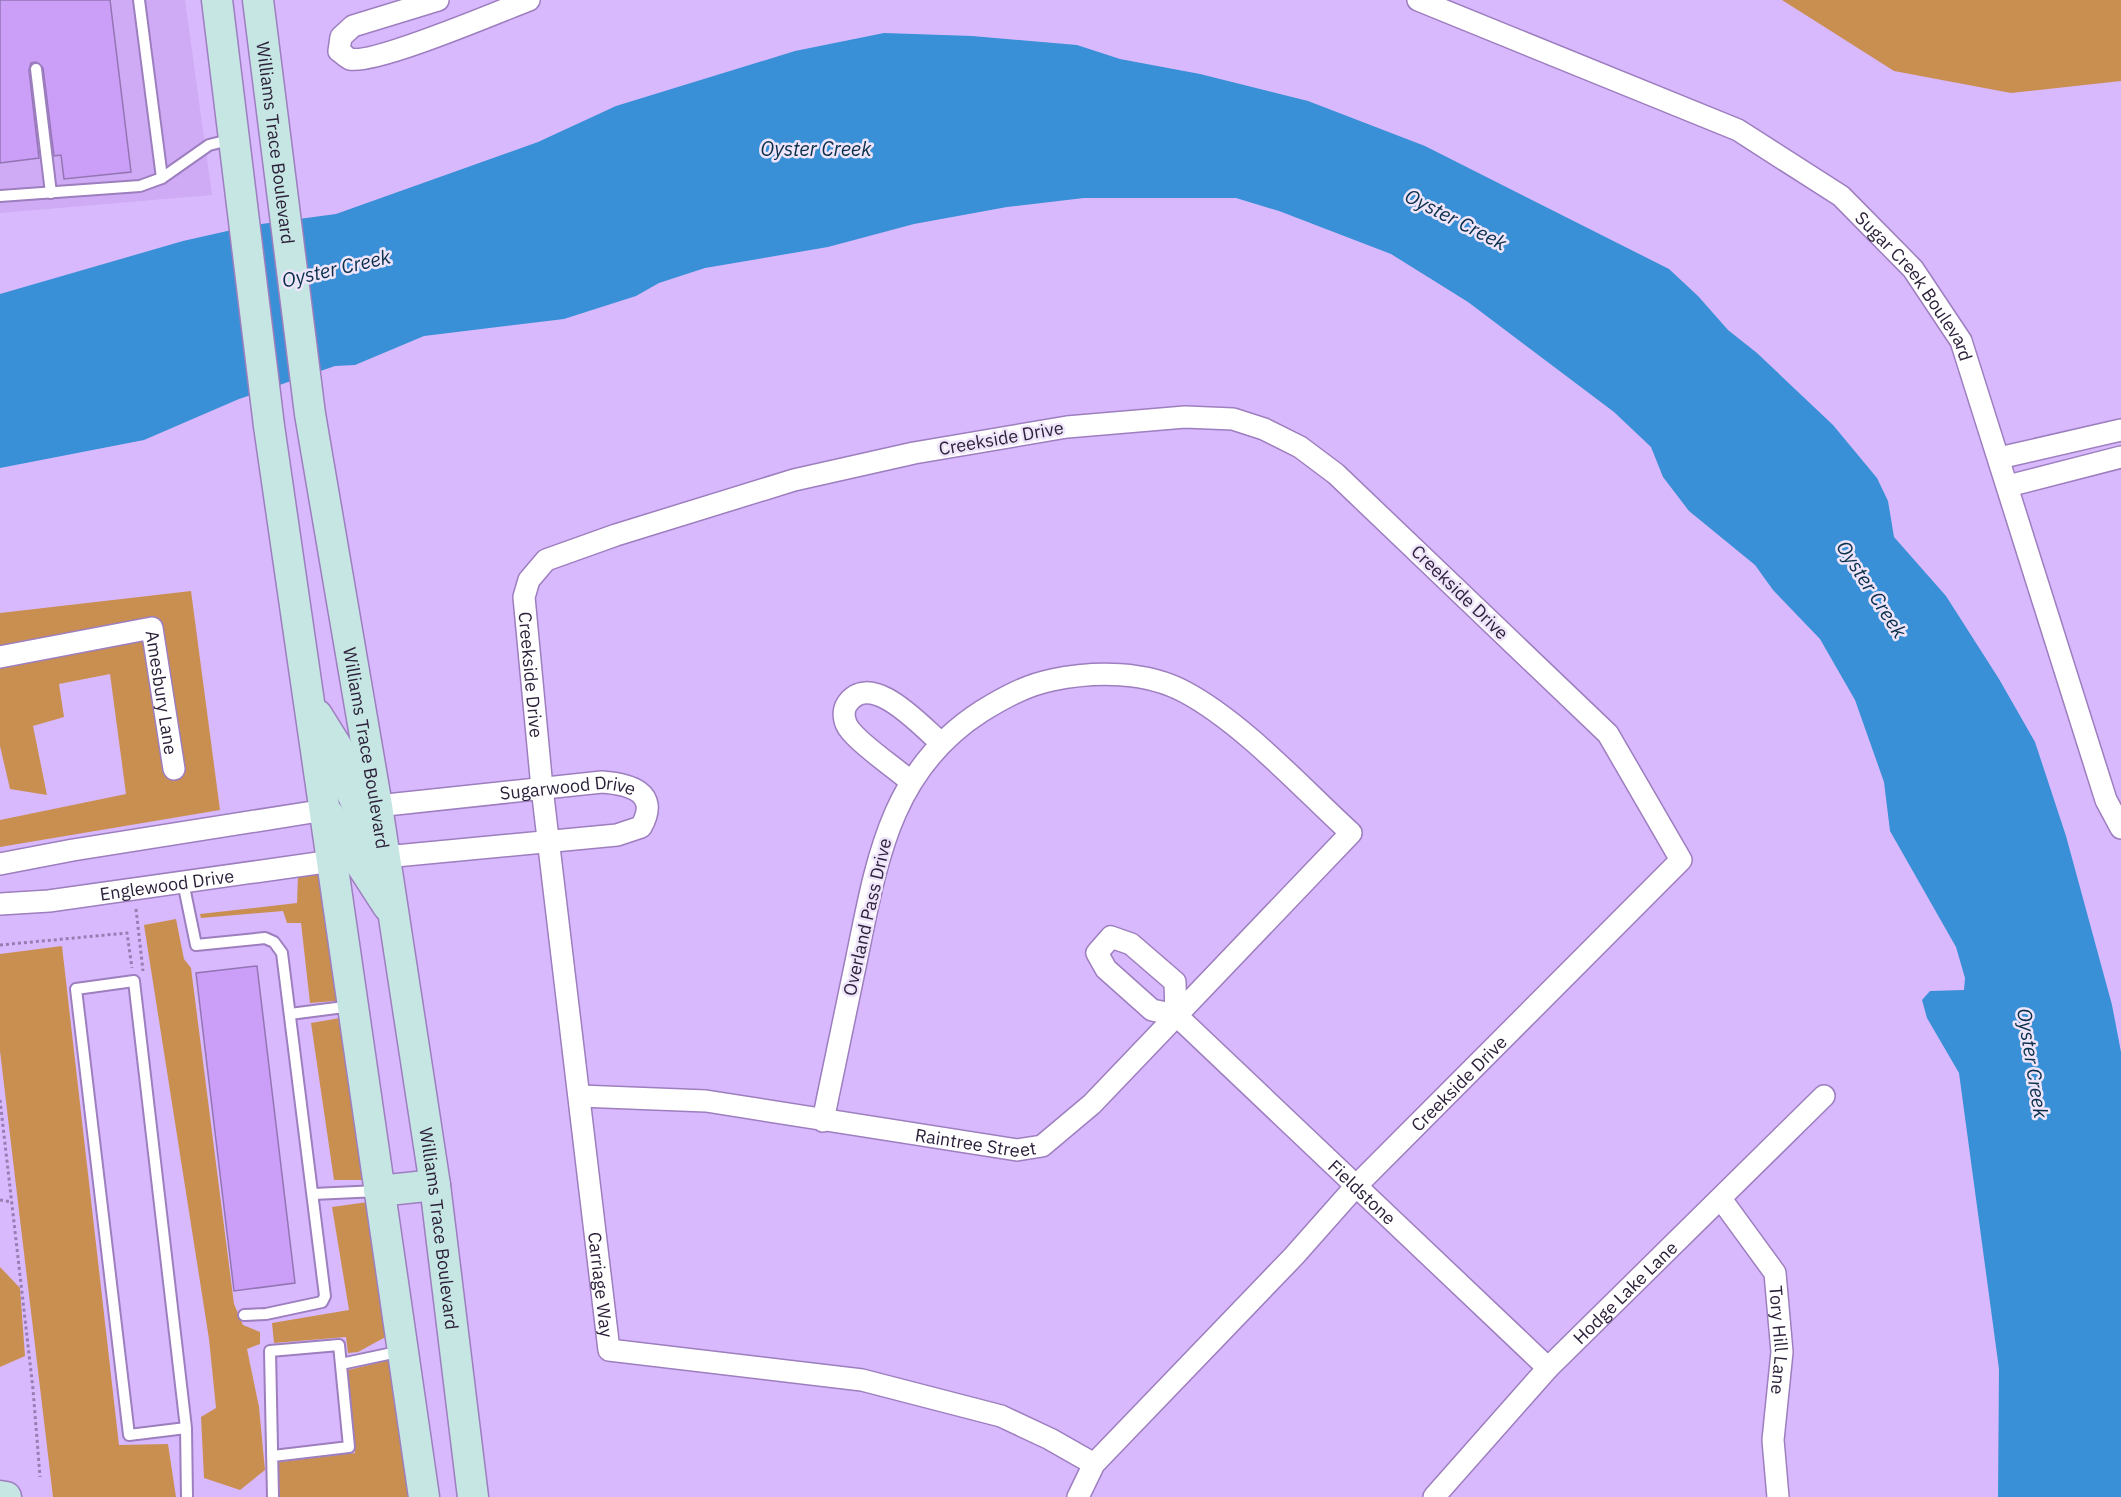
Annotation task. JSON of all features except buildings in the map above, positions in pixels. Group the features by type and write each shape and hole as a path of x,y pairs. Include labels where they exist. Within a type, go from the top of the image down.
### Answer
{"main road":[{"path":"217,0 269,426 424,1497"},
{"name":"Williams Trace Boulevard","path":"258,0 310,414 377,806 435,1185 473,1497"},
{"path":"310,705 337,747 349,787 385,857"},
{"path":"325,810 393,915"},
{"path":"379,1191 435,1185"},
{"path":"0,1496 6,1497"}],"street":[{"path":"447,33 437,0 353,26 341,37 339,51 350,59 369,59 447,33 529,0"},
{"name":"Sugar Creek Boulevard","path":"1418,0 1738,130 1841,196 1913,269 1961,341 2106,800 2121,828"},
{"name":"Creekside Drive","path":"542,788 524,597 529,580 546,560 616,534 794,480 914,453 1066,427 1185,417 1233,419 1264,429 1300,447 1336,474 1608,734 1681,860 1356,1186 1294,1256 1094,1464 1078,1497"},
{"path":"1999,458 2121,430"},
{"path":"2008,486 2121,457"},
{"name":"Amesbury Lane","path":"0,657 152,628 174,769"},
{"name":"Overland Pass Drive","path":"823,1121 876,866 890,821 910,780 941,743 971,718 1002,699 1035,683 1080,674 1120,675 1183,691 1219,712 1351,833"},
{"path":"910,780 850,731 844,718 846,707 854,696 868,693 886,696 941,743"},
{"name":"Sugarwood Drive","path":"377,806 602,782 625,784 636,788 648,806 647,816 641,826 631,831 549,843 385,857"},
{"name":"Carriage Way","path":"542,788 609,1350 862,1380 1001,1416 1050,1439 1094,1464"},
{"path":"0,864 325,810"},
{"name":"Raintree Street","path":"580,1096 706,1101 1017,1150 1042,1146 1092,1104 1351,833"},
{"name":"Englewood Drive","path":"0,904 49,901 332,861"},
{"name":"Fieldstone","path":"1176,1015 1548,1368"},
{"name":"Hodge Lake Lane","path":"1434,1497 1548,1368 1824,1096"},
{"name":"Tory Hill Lane","path":"1721,1199 1775,1273 1782,1352 1773,1440 1778,1497"}],"lane":[{"path":"139,0 162,178"},
{"path":"36,69 51,193"},
{"path":"0,196 140,186 162,178 209,145 235,138"},
{"path":"183,882 196,945 265,939 280,948 290,1014 325,1300 266,1314 244,1315"},
{"path":"186,1428 129,1435 76,988 134,981 186,1428 187,1497"},
{"path":"290,1014 353,1006"},
{"path":"313,1194 379,1191"},
{"path":"273,1456 350,1447 339,1345 270,1351 273,1497"},
{"path":"341,1364 402,1351"}],"path":[{"path":"0,945 127,933 134,981"},
{"path":"0,1100 40,1477"},
{"path":"0,1200 12,1202"}],"shaded area":[{"path":"0,0 185,0 212,195 0,213"},
{"path":"1782,0 2121,0 2121,81 2011,93 1894,71"},
{"path":"191,591 220,810 0,847 0,820 126,794 110,674 59,684 64,717 33,726 47,795 10,789 0,746 0,613"},
{"path":"325,873 346,1000 310,1003 301,923 287,923 283,911 201,918 200,914 297,903 298,875"},
{"path":"176,919 184,959 191,968 234,1304 243,1325 260,1332 260,1344 247,1349 259,1407 265,1470 240,1490 204,1478 201,1417 216,1408 209,1339 144,925"},
{"path":"62,946 119,1445 168,1444 176,1497 53,1497 0,1051 0,954"},
{"path":"340,1018 365,1180 334,1180 311,1023"},
{"path":"368,1202 391,1334 358,1352 348,1353 346,1337 274,1343 272,1323 349,1310 332,1207"},
{"path":"0,1267 20,1288 25,1356 0,1367"},
{"path":"398,1358 419,1497 278,1497 279,1462 355,1453 348,1370"}],"water":[{"name":"Oyster Creek","path":"884,33 972,36 1077,45 1120,59 1200,74 1308,101 1425,146 1669,269 1698,296 1728,330 1757,353 1833,425 1877,478 1888,501 1894,537 1946,596 1999,679 2035,742 2066,836 2112,1005 2121,1052 2121,1497 1998,1497 1999,1369 1959,1073 1927,1018 1922,1000 1930,991 1964,990 1965,978 1956,947 1890,831 1884,782 1855,700 1820,639 1773,590 1755,565 1689,511 1663,477 1651,447 1614,412 1468,302 1391,254 1279,211 1236,198 1084,198 1007,207 914,224 828,247 705,268 659,283 636,296 564,319 424,336 355,365 335,366 239,399 144,440 0,468 0,294 183,241 254,225 336,214 538,142 616,106 795,51"}]}
